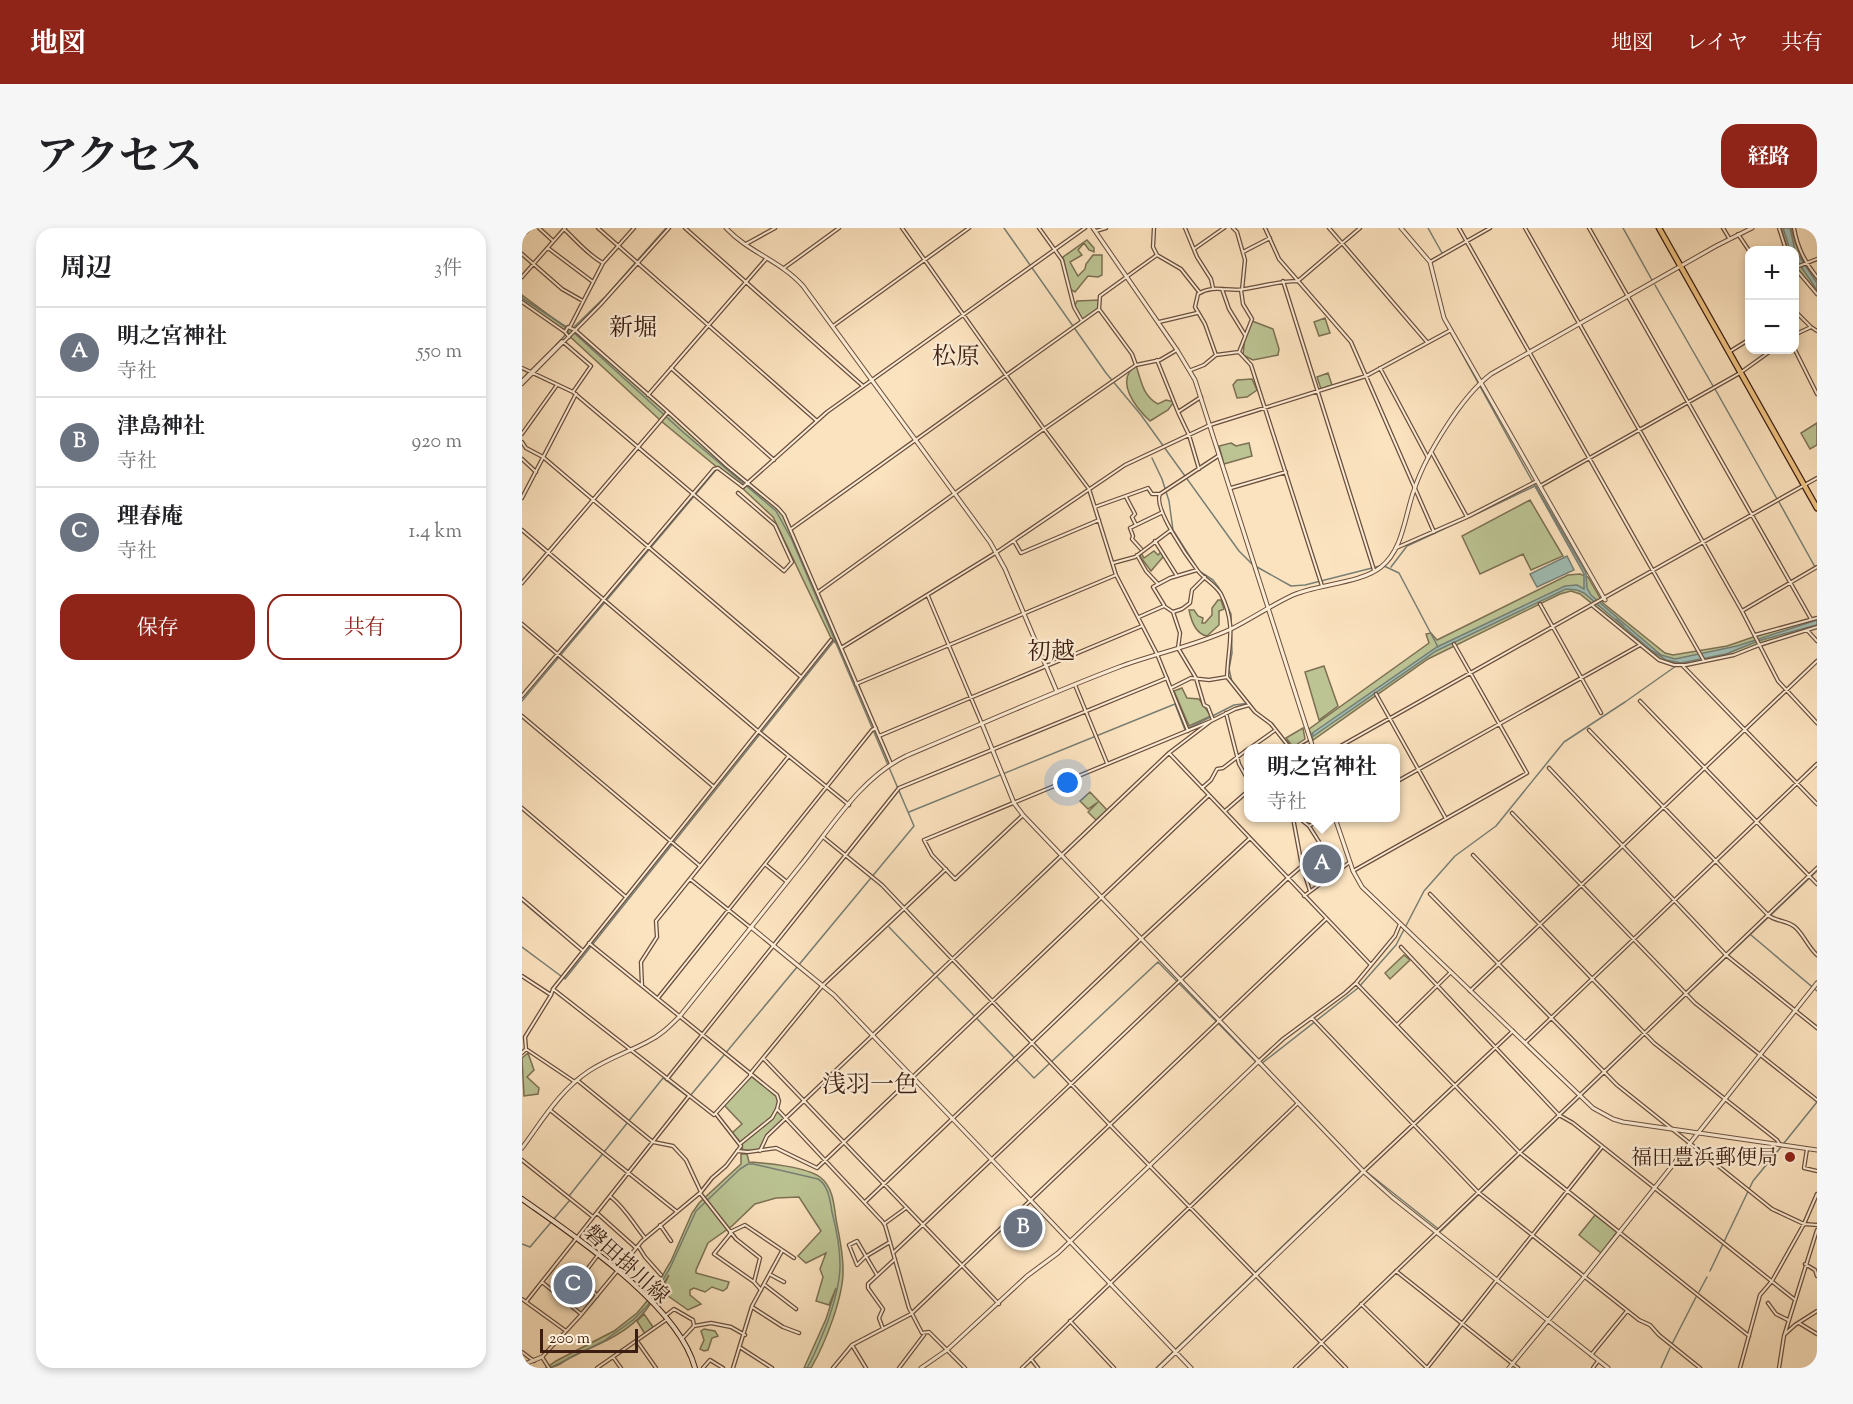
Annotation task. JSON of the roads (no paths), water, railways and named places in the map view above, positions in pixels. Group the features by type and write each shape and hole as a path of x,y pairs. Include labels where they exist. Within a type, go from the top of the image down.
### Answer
{"highway":[{"path":"1659,228 1817,508"}],"main road":[{"name":"磐田掛川線","path":"522,1199 599,1254 649,1298 682,1339 690,1352 695,1368"}],"street":[{"path":"526,232 530,228"},
{"path":"539,228 554,241"},
{"path":"598,228 817,421"},
{"path":"603,232 606,228"},
{"path":"564,332 569,327 603,263 634,228"},
{"path":"522,382 562,341 564,342 574,332 669,228"},
{"path":"685,228 863,387"},
{"path":"726,228 746,244 784,268 803,286 997,552 1057,692"},
{"path":"746,244 775,228"},
{"path":"784,268 839,228"},
{"path":"902,228 1089,489 1116,575 1157,654 1188,731"},
{"path":"832,327 969,228"},
{"path":"1039,228 1062,260 1074,307 1083,321"},
{"path":"522,696 714,469 718,468 743,487 817,421 1085,228"},
{"path":"1106,228 1094,230 1191,370 1308,733 1309,742 1306,744"},
{"path":"1154,228 1154,246 1157,255 1181,269 1200,293"},
{"path":"1185,228 1211,279 1212,288"},
{"path":"1194,249 1224,228"},
{"path":"1191,370 1204,365 1216,356 1239,352 1252,320 1243,304 1245,260 1237,232 1233,228"},
{"path":"1265,228 1279,259 1351,342 1434,532"},
{"path":"1329,228 1427,342"},
{"path":"1216,356 1205,324 1197,313 1195,303 1200,293 1212,288 1242,290 1283,281 1298,281 1360,228"},
{"path":"1401,228 1430,262 1444,318 1538,481 1603,600"},
{"path":"1459,228 1704,661"},
{"path":"1430,262 1490,228"},
{"path":"1525,228 1742,611 1778,680 1817,723"},
{"path":"1589,228 1811,619"},
{"path":"1723,228 1730,239"},
{"path":"522,1148 550,1110 576,1081 600,1065 656,1037 680,1016 867,783 891,764 1057,692 1231,629 1291,596 1375,571 1390,558 1396,548 1415,487 1428,459 1456,413 1481,382 1681,266 1752,228"},
{"path":"1779,228 1785,246"},
{"path":"1794,228 1796,241 1817,277"},
{"path":"522,277 564,229 590,256 603,263"},
{"path":"1738,234 1745,246"},
{"path":"1243,252 1270,238"},
{"path":"548,248 593,282"},
{"path":"522,254 562,290 583,301"},
{"path":"1136,365 1132,354 1099,309 1100,296 1157,255"},
{"path":"648,395 768,257"},
{"path":"1799,266 1817,259"},
{"path":"1799,273 1817,294"},
{"path":"1283,281 1375,571"},
{"path":"1222,289 1229,309 1245,335"},
{"path":"522,302 569,337"},
{"path":"791,529 1099,309"},
{"path":"1158,322 1197,313"},
{"path":"1799,315 1817,331"},
{"path":"569,327 778,508 791,529 819,592 891,764"},
{"path":"1799,332 1811,327"},
{"path":"841,648 997,552 1125,465 1210,425 1366,376 1451,330"},
{"path":"522,498 544,458 574,393 591,366 564,342"},
{"path":"1729,352 1745,342"},
{"path":"819,592 1136,365 1157,360 1177,350"},
{"path":"1239,352 1251,365 1322,586"},
{"path":"1540,486 1740,373 1766,354"},
{"path":"1797,354 1817,394"},
{"path":"1157,360 1189,435 1199,469"},
{"path":"522,368 574,393 783,571 792,562 778,528 738,493"},
{"path":"670,368 774,460"},
{"path":"1380,368 1428,459"},
{"path":"522,434 557,385"},
{"path":"1178,412 1201,397"},
{"path":"522,584 668,412"},
{"path":"522,442 526,448 544,458 801,677"},
{"path":"1432,453 1467,517"},
{"path":"1095,507 1148,488 1152,494 1160,494 1219,455"},
{"path":"522,459 536,472"},
{"path":"722,471 727,466"},
{"path":"1230,489 1286,472"},
{"path":"1344,744 1817,478"},
{"path":"1396,548 1467,517 1538,481"},
{"path":"1160,494 1158,499 1161,513 1171,530 1197,570 1215,586 1221,595 1231,629 1227,676 1249,705 1287,744"},
{"path":"1126,497 1135,514 1132,517 1136,525"},
{"path":"1142,550 1132,538 1130,528 1161,513"},
{"path":"1014,540 1021,553 1099,520"},
{"path":"522,530 758,731 849,805"},
{"path":"1113,563 1137,555 1171,530"},
{"path":"1155,541 1177,576"},
{"path":"1137,555 1146,571 1158,584"},
{"path":"1742,611 1817,567"},
{"path":"1197,570 1153,587 1164,606 1173,612 1180,633 1178,648 1196,678 1204,705 1208,707 1212,721"},
{"path":"856,684 1116,575"},
{"path":"1173,612 1190,603 1192,590 1205,577"},
{"path":"928,595 1014,803 1023,815 1364,1172 1392,1197 1608,1368"},
{"path":"1540,604 1601,713"},
{"path":"1594,605 1659,660 1682,666 1734,654 1817,627"},
{"path":"1138,618 1164,606"},
{"path":"1755,635 1817,618"},
{"path":"522,624 714,787"},
{"path":"879,736 1142,626"},
{"path":"1807,630 1817,641"},
{"path":"522,1053 526,1049 525,1037 553,989 831,640"},
{"path":"1353,871 1527,773 1454,644"},
{"path":"1400,779 1640,645"},
{"path":"1470,991 1817,661"},
{"path":"1682,666 1817,804"},
{"path":"1171,688 1191,678 1209,680 1227,676"},
{"path":"667,1079 899,788 1167,678"},
{"path":"1075,685 1107,763"},
{"path":"1376,694 1445,818"},
{"path":"1640,701 1817,884"},
{"path":"760,1150 765,1139 1169,753 1212,721 1249,705"},
{"path":"1226,713 1239,764 1244,773"},
{"path":"522,716 700,866"},
{"path":"1023,815 955,879 932,855 924,840 1212,721"},
{"path":"658,998 872,730 876,728"},
{"path":"1589,730 1767,915 1772,919 1790,923 1798,930 1811,951 1817,955"},
{"path":"1256,744 1276,731"},
{"path":"1202,788 1217,769 1223,768 1244,752"},
{"path":"1169,753 1371,965"},
{"path":"642,986 640,962 657,937 656,921 789,756"},
{"path":"1525,1043 1817,764"},
{"path":"1549,768 1726,955 1817,1028"},
{"path":"1225,811 1244,794"},
{"path":"737,1151 776,1148 817,1168 1209,795"},
{"path":"522,808 626,897"},
{"path":"1512,813 1695,1003 1817,1100"},
{"path":"1294,822 1302,866 1310,891"},
{"path":"1304,822 1341,868"},
{"path":"1309,826 1316,822"},
{"path":"1336,822 1353,871 1362,886 1593,1108 1613,1119 1673,1130 1817,1150"},
{"path":"823,837 882,885 1109,1124 1346,1368"},
{"path":"865,1202 1250,838"},
{"path":"1473,855 1644,1033 1725,1100 1778,1140 1780,1146"},
{"path":"1304,896 1350,862"},
{"path":"765,864 787,882"},
{"path":"893,1253 1302,866"},
{"path":"1295,1368 1817,868"},
{"path":"716,1114 823,985 946,869"},
{"path":"690,879 823,985 1191,1368"},
{"path":"1430,894 1603,1072 1772,1209 1804,1224 1817,1225"},
{"path":"522,899 583,951"},
{"path":"833,1368 852,1345 912,1314 1326,919"},
{"path":"921,1368 948,1350 1027,1276 1055,1256 1258,1062 1356,983 1395,936 1400,924"},
{"path":"522,1365 542,1357 618,1272 645,1238 700,1193 726,1166 741,1143 772,1118 777,1109 777,1095 589,944"},
{"path":"1401,947 1559,1114 1794,1299"},
{"path":"1397,1025 1451,972"},
{"path":"522,976 551,995"},
{"path":"1356,983 1519,1152 1749,1336"},
{"path":"1509,1368 1817,983"},
{"path":"553,989 689,1096 716,1114 741,1143"},
{"path":"1312,1018 1478,1192 1627,1311 1650,1325 1700,1368"},
{"path":"1159,1368 1512,1031"},
{"path":"526,1049 576,1081 653,1142 674,1146 686,1160 702,1198 731,1233 760,1258 754,1282"},
{"path":"763,1058 999,1304"},
{"path":"526,1302 689,1096"},
{"path":"1022,1368 1298,1103"},
{"path":"777,1109 885,1224 912,1314 924,1334"},
{"path":"550,1110 676,1211"},
{"path":"1361,1304 1427,1368 1602,1147"},
{"path":"1807,1149 1804,1168 1817,1171"},
{"path":"522,1160 593,1217"},
{"path":"1740,1368 1760,1295 1772,1281 1804,1224 1817,1194"},
{"path":"610,1196 624,1207 628,1218 645,1238"},
{"path":"885,1224 906,1208"},
{"path":"597,1213 637,1247 661,1275"},
{"path":"660,1225 671,1241"},
{"path":"761,1290 754,1282 714,1254 731,1233 745,1225 794,1258"},
{"path":"1779,1368 1788,1320 1817,1231"},
{"path":"877,1275 865,1257 857,1241 849,1245 857,1264 865,1257 890,1242"},
{"path":"733,1368 752,1307 782,1251"},
{"path":"597,1296 582,1276 599,1254"},
{"path":"884,1329 879,1318 883,1309 868,1288 868,1284 895,1259"},
{"path":"1805,1264 1815,1270 1817,1276"},
{"path":"1396,1270 1518,1368"},
{"path":"771,1275 784,1282"},
{"path":"542,1282 581,1314"},
{"path":"764,1285 796,1309"},
{"path":"522,1299 566,1330"},
{"path":"1768,1303 1776,1314 1817,1334"},
{"path":"752,1307 783,1327 799,1333"},
{"path":"597,1368 637,1340 674,1309 693,1320 694,1326"},
{"path":"1591,1355 1627,1311"},
{"path":"1784,1336 1817,1311"},
{"path":"1070,1321 1114,1368"},
{"path":"682,1339 694,1326 717,1323 731,1327 745,1335"},
{"path":"899,1368 924,1334 929,1332 965,1368"},
{"path":"637,1340 656,1368"},
{"path":"852,1345 866,1368"},
{"path":"741,1347 772,1368"},
{"path":"522,1352 534,1361"},
{"path":"542,1357 549,1367"},
{"path":"613,1357 621,1368"},
{"path":"1031,1359 1038,1368"},
{"path":"703,1368 710,1360 723,1368"},
{"path":"1593,1368 1598,1361"},
{"path":"735,1364 741,1368"}],"water":[{"path":"1783,228 1790,228 1794,246 1789,246"},
{"path":"1799,256 1817,283 1817,290 1799,264"},
{"path":"1536,486 1586,573 1587,588 1591,595 1661,655 1675,659 1737,646 1817,620 1817,625 1758,641 1726,654 1681,663 1666,660 1652,651 1584,593 1566,589 1436,651 1312,737 1311,734 1437,647 1565,586 1577,585 1584,589 1584,574"},
{"path":"1567,556 1574,570 1537,587 1530,574"}],"waterway":[{"path":"573,328 606,296 666,228"},
{"path":"1004,228 1106,373 1141,415 1239,551 1253,565"},
{"path":"1428,228 1442,253"},
{"path":"1623,228 1652,280"},
{"path":"1655,285 1713,386"},
{"path":"522,298 571,330 684,433 776,511 792,540 914,826 690,1096"},
{"path":"1444,321 1536,488"},
{"path":"556,345 569,331"},
{"path":"1715,389 1777,499"},
{"path":"1152,458 1169,501 1173,530 1199,571 1213,580 1219,588 1231,614 1232,653 1229,669 1232,682"},
{"path":"522,701 716,470"},
{"path":"1470,517 1535,486"},
{"path":"1779,502 1815,567"},
{"path":"1391,567 1407,546 1463,520"},
{"path":"1257,567 1291,586 1305,585 1380,566"},
{"path":"1384,566 1399,573 1438,647"},
{"path":"1616,619 1624,626"},
{"path":"522,947 565,979 834,641"},
{"path":"1652,651 1661,656"},
{"path":"1261,1064 1358,988 1396,945 1424,891 1455,856 1496,826 1564,742 1676,666"},
{"path":"1246,699 1254,709"},
{"path":"909,812 1175,704 1185,730 1234,705 1250,703"},
{"path":"1265,718 1273,724"},
{"path":"1303,744 1313,734"},
{"path":"1676,1005 1817,871"},
{"path":"522,901 553,928"},
{"path":"889,927 1034,1078 1158,962 1257,1063"},
{"path":"1751,935 1817,991"},
{"path":"1156,1368 1363,1169 1441,1231 1636,1043"},
{"path":"569,1196 663,1078 687,1096"},
{"path":"1784,1143 1817,1102"},
{"path":"1710,1271 1753,1181 1781,1147"},
{"path":"550,1368 604,1341 633,1320 648,1305 670,1268 696,1211 748,1164 818,1179 825,1186 828,1194 839,1243 839,1282 826,1326 807,1368"},
{"path":"522,1244 530,1247 570,1200"},
{"path":"1699,1292 1707,1277"},
{"path":"1672,1344 1696,1297"},
{"path":"1661,1368 1670,1348"}],"place":[{"name":"明之宮神社","path":"1322,864"},
{"name":"福田豊浜郵便局","path":"1790,1157"},
{"name":"津島神社","path":"1023,1228"},
{"name":"理春庵","path":"573,1285"}],"district":[{"name":"新堀","path":"633,327"},
{"name":"松原","path":"956,356"},
{"name":"初越","path":"1051,651"},
{"name":"浅羽一色","path":"870,1084"}]}
